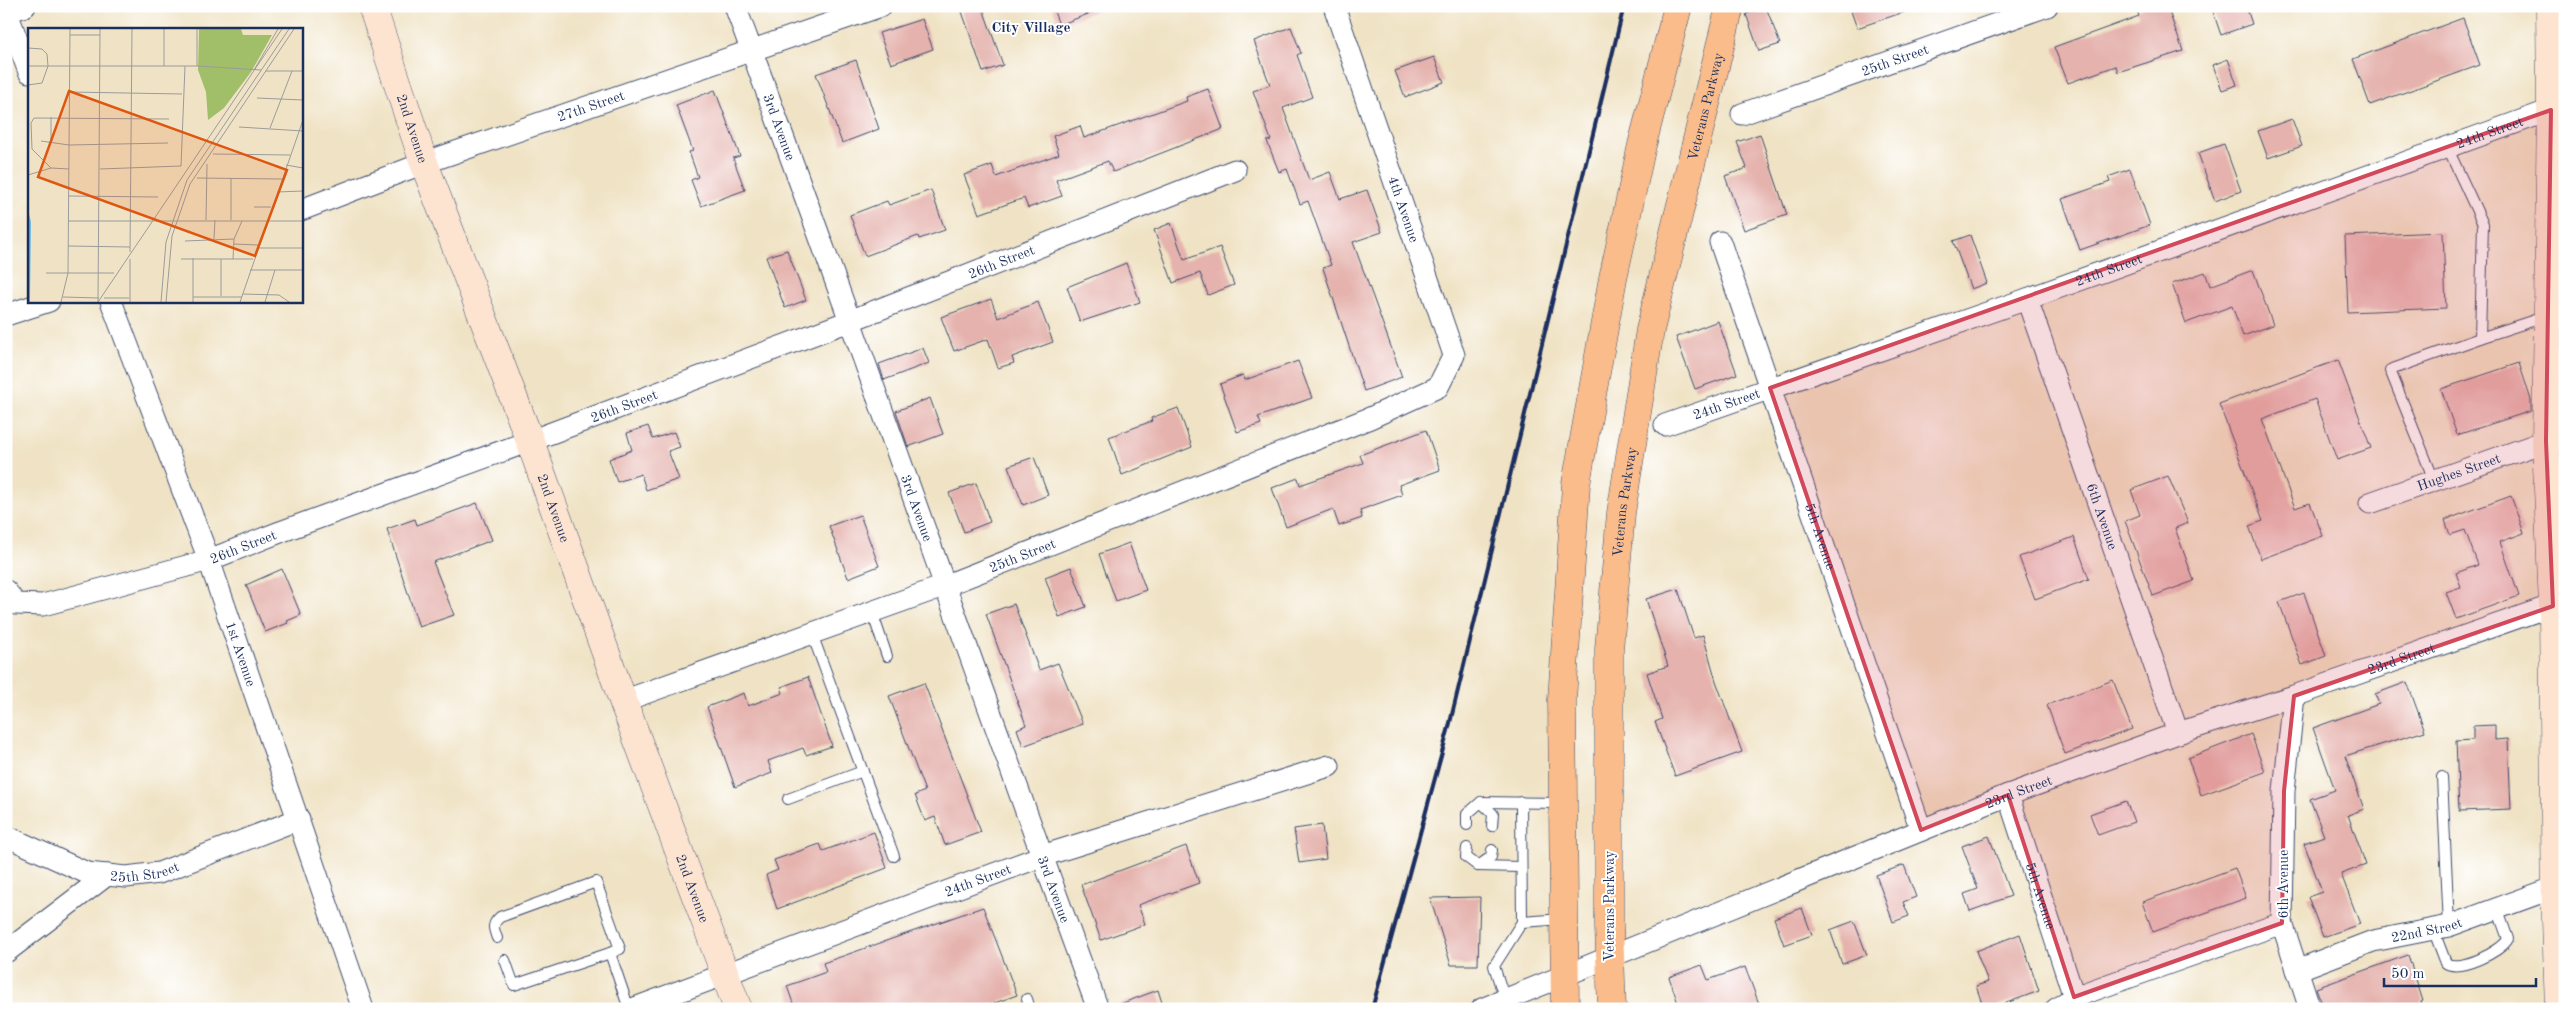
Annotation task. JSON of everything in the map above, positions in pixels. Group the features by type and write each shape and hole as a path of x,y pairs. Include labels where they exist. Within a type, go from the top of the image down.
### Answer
{"main road":[{"name":"2nd Avenue","path":"372,6 424,163 530,441 623,701 727,974 738,1009"},
{"path":"1565,1009 1566,918 1562,803 1562,700 1576,484 1613,278 1642,145 1678,6"},
{"name":"Veterans Parkway","path":"1612,1009 1609,955 1610,649 1621,513 1650,330 1730,6"},
{"path":"2550,6 2551,110 2557,145 2557,264 2549,316 2546,441 2559,603 2556,887 2560,917 2559,1009"}],"street":[{"name":"3rd Avenue","path":"735,6 852,320 944,586 1098,1009"},
{"name":"27th Street","path":"302,210 424,163 881,6"},
{"name":"4th Avenue","path":"1334,6 1454,355 1438,387 1416,397"},
{"name":"25th Street","path":"1742,114 2047,6"},
{"path":"13,9 28,68"},
{"name":"24th Street","path":"1666,425 2027,300 2551,110"},
{"name":"26th Street","path":"7,595 16,604 43,604 208,560 852,320 1234,170"},
{"name":"5th Avenue","path":"1720,242 1921,830"},
{"name":"6th Avenue","path":"2027,300 2178,733"},
{"path":"6,315 46,302"},
{"name":"1st Avenue","path":"111,302 208,560 299,819 363,1009"},
{"name":"25th Street","path":"623,701 944,586 1370,418 1416,397"},
{"name":"Hughes Street","path":"2370,503 2546,441"},
{"name":"23rd Street","path":"1482,1009 1565,976 1609,955 2008,795 2178,733 2294,696 2559,603"},
{"name":"6th Avenue","path":"2294,696 2284,791 2282,923 2310,1009"},
{"name":"24th Street","path":"630,1009 664,1003 727,974 1042,856 1329,766"},
{"name":"5th Avenue","path":"2008,795 2065,1003"},
{"name":"25th Street","path":"6,952 107,875 126,877 159,873 299,819"},
{"path":"6,836 87,873 107,875"},
{"name":"22nd Street","path":"2297,970 2373,941 2441,927 2556,887"},
{"path":"2065,1003 2282,923"}],"lane":[{"path":"2447,147 2483,224 2480,338"},
{"path":"2434,480 2390,370 2549,316"},
{"path":"872,612 887,656"},
{"path":"812,634 894,856"},
{"path":"788,799 863,771"},
{"path":"2442,777 2441,927 2446,963 2456,966 2497,952 2504,946 2508,939 2498,908"},
{"path":"1467,825 1467,814 1480,802 1562,803"},
{"path":"1480,802 1493,814 1492,826"},
{"path":"1505,1000 1494,966 1522,922 1520,867 1521,802"},
{"path":"1467,848 1466,857 1478,866 1520,867"},
{"path":"1478,866 1491,857 1492,850"},
{"path":"497,938 493,928 494,922 500,917 596,882 620,949 514,985 505,960"},
{"path":"1522,922 1566,918"},
{"path":"610,953 630,1009"}],"highlighted area":[{"path":"2551,110 2546,441 2553,606 2294,696 2284,791 2282,923 2074,997 2008,795 1921,830 1770,388"}],"building":[{"path":"960,6 982,6 1003,65 983,72"},
{"path":"1052,6 1103,6 1104,8 1059,25"},
{"path":"1849,6 1913,6 1913,9 1857,28"},
{"path":"2147,6 2167,6 2183,51 2118,72 2116,66 2068,83 2054,47 2139,16 2137,10"},
{"path":"2211,6 2246,6 2252,24 2221,35"},
{"path":"1766,7 1780,44 1759,51 1746,14"},
{"path":"2463,18 2480,65 2370,105 2353,59"},
{"path":"922,19 933,49 891,64 879,33"},
{"path":"1291,27 1301,53 1297,55 1312,97 1283,108 1309,180 1330,172 1340,199 1367,190 1382,232 1353,242 1402,377 1364,391 1323,268 1331,265 1308,201 1300,204 1287,169 1279,172 1267,141 1271,140 1253,91 1270,85 1254,41"},
{"path":"1434,57 1444,82 1405,97 1395,71"},
{"path":"2228,59 2237,85 2222,90 2213,65"},
{"path":"856,60 879,129 842,143 816,74"},
{"path":"1208,89 1223,129 1113,172 1108,161 1056,180 1062,196 1028,208 1024,198 979,214 964,175 992,165 996,177 1059,154 1053,136 1080,126 1084,138 1187,101 1186,97"},
{"path":"715,90 740,156 733,158 745,190 701,206 691,180 698,177 689,152 693,151 676,105"},
{"path":"2292,119 2302,146 2268,158 2258,131"},
{"path":"1760,134 1787,215 1744,230 1725,176 1747,168 1737,142"},
{"path":"2224,144 2241,191 2215,201 2198,153"},
{"path":"2130,169 2150,225 2080,250 2062,199 2110,182 2108,177"},
{"path":"931,190 945,230 919,239 918,236 865,256 850,215 887,201 889,205"},
{"path":"1171,223 1184,260 1220,247 1234,285 1208,295 1200,273 1173,283 1154,230"},
{"path":"2443,232 2446,308 2348,312 2345,236"},
{"path":"1970,235 1987,283 1971,289 1953,241"},
{"path":"787,250 806,300 785,308 766,257"},
{"path":"1126,263 1140,302 1080,322 1067,287"},
{"path":"2253,270 2273,325 2243,336 2232,306 2186,323 2172,284 2205,272 2210,286"},
{"path":"991,299 998,318 1038,302 1053,342 1012,357 1014,363 998,368 988,339 954,351 941,317"},
{"path":"1718,321 1737,374 1695,389 1676,337"},
{"path":"923,348 929,363 884,380 879,364"},
{"path":"2338,360 2371,448 2337,460 2315,399 2262,419 2295,508 2310,503 2323,536 2261,559 2249,526 2263,521 2219,404"},
{"path":"1298,361 1312,398 1258,417 1261,424 1237,432 1220,384 1243,375 1245,380"},
{"path":"2519,363 2531,400 2531,411 2457,435 2441,389"},
{"path":"930,398 943,434 908,447 896,411"},
{"path":"1178,408 1192,447 1122,475 1109,437 1152,421 1151,418"},
{"path":"648,426 653,439 674,432 680,447 668,451 679,479 646,490 641,474 617,482 609,459 632,450 627,433"},
{"path":"1426,430 1440,470 1399,485 1402,495 1360,510 1362,518 1339,526 1333,509 1286,527 1272,488 1298,478 1300,485 1363,463 1360,455"},
{"path":"1034,457 1048,495 1023,505 1008,466"},
{"path":"2168,476 2188,523 2175,528 2194,581 2153,596 2125,521 2140,515 2131,490"},
{"path":"976,483 990,522 964,532 949,493"},
{"path":"2511,496 2524,533 2500,542 2519,596 2456,619 2446,592 2461,587 2456,573 2478,565 2465,530 2450,535 2445,520"},
{"path":"477,503 492,540 433,562 454,615 419,627 387,529 415,519 417,525"},
{"path":"860,515 879,566 848,578 829,526"},
{"path":"2074,537 2089,579 2035,599 2019,557"},
{"path":"1129,543 1146,590 1116,601 1099,554"},
{"path":"1071,567 1086,607 1059,617 1045,577"},
{"path":"282,569 301,615 287,621 288,623 265,632 246,585"},
{"path":"1678,589 1694,638 1703,635 1716,681 1742,752 1675,776 1655,722 1662,719 1647,673 1668,666 1646,599"},
{"path":"2304,593 2326,656 2302,665 2279,602"},
{"path":"1014,604 1039,670 1058,663 1083,724 1023,746 1017,729 1026,725 986,614"},
{"path":"808,677 832,746 806,755 803,748 768,761 772,773 735,787 707,707 744,693 748,706 783,693 781,687"},
{"path":"2113,680 2132,729 2065,754 2047,705"},
{"path":"2407,682 2425,731 2345,756 2364,809 2348,815 2366,865 2341,874 2360,924 2323,937 2308,897 2322,892 2304,843 2324,836 2310,799 2335,790 2313,728 2379,704 2375,694"},
{"path":"924,683 981,832 945,845 935,817 925,821 915,795 925,791 889,696"},
{"path":"2495,725 2495,740 2508,739 2511,809 2459,811 2456,741 2473,740 2473,726"},
{"path":"2251,734 2265,772 2201,795 2188,758"},
{"path":"2126,801 2134,822 2098,835 2090,814"},
{"path":"1322,825 1326,859 1299,863 1294,829"},
{"path":"874,832 887,868 777,909 766,875 778,870 774,860 820,844 823,851"},
{"path":"1989,836 2011,896 1970,911 1964,894 1978,889 1962,846"},
{"path":"1186,846 1199,883 1138,905 1145,924 1101,940 1081,885"},
{"path":"1904,865 1916,897 1903,902 1909,916 1893,922 1876,875"},
{"path":"2235,868 2246,898 2153,932 2142,902"},
{"path":"1480,897 1478,965 1451,965 1430,898"},
{"path":"983,907 1017,995 978,1009 795,1009 787,986 826,972 823,963"},
{"path":"1802,908 1812,935 1784,945 1774,918"},
{"path":"1854,921 1867,955 1842,964 1830,930"},
{"path":"2020,934 2039,991 1990,1009 1984,1009 1976,986 1988,982 1976,951"},
{"path":"2408,955 2423,1001 2421,1002 2423,1009 2324,1009 2316,988"},
{"path":"1702,965 1708,980 1745,967 1761,1009 1680,1009 1669,977"},
{"path":"1158,990 1164,1009 1112,1009 1112,1007"}],"railway":[{"path":"1372,1009 1449,727 1624,6"}],"district":[{"name":"City Village","path":"1031,27"}]}
